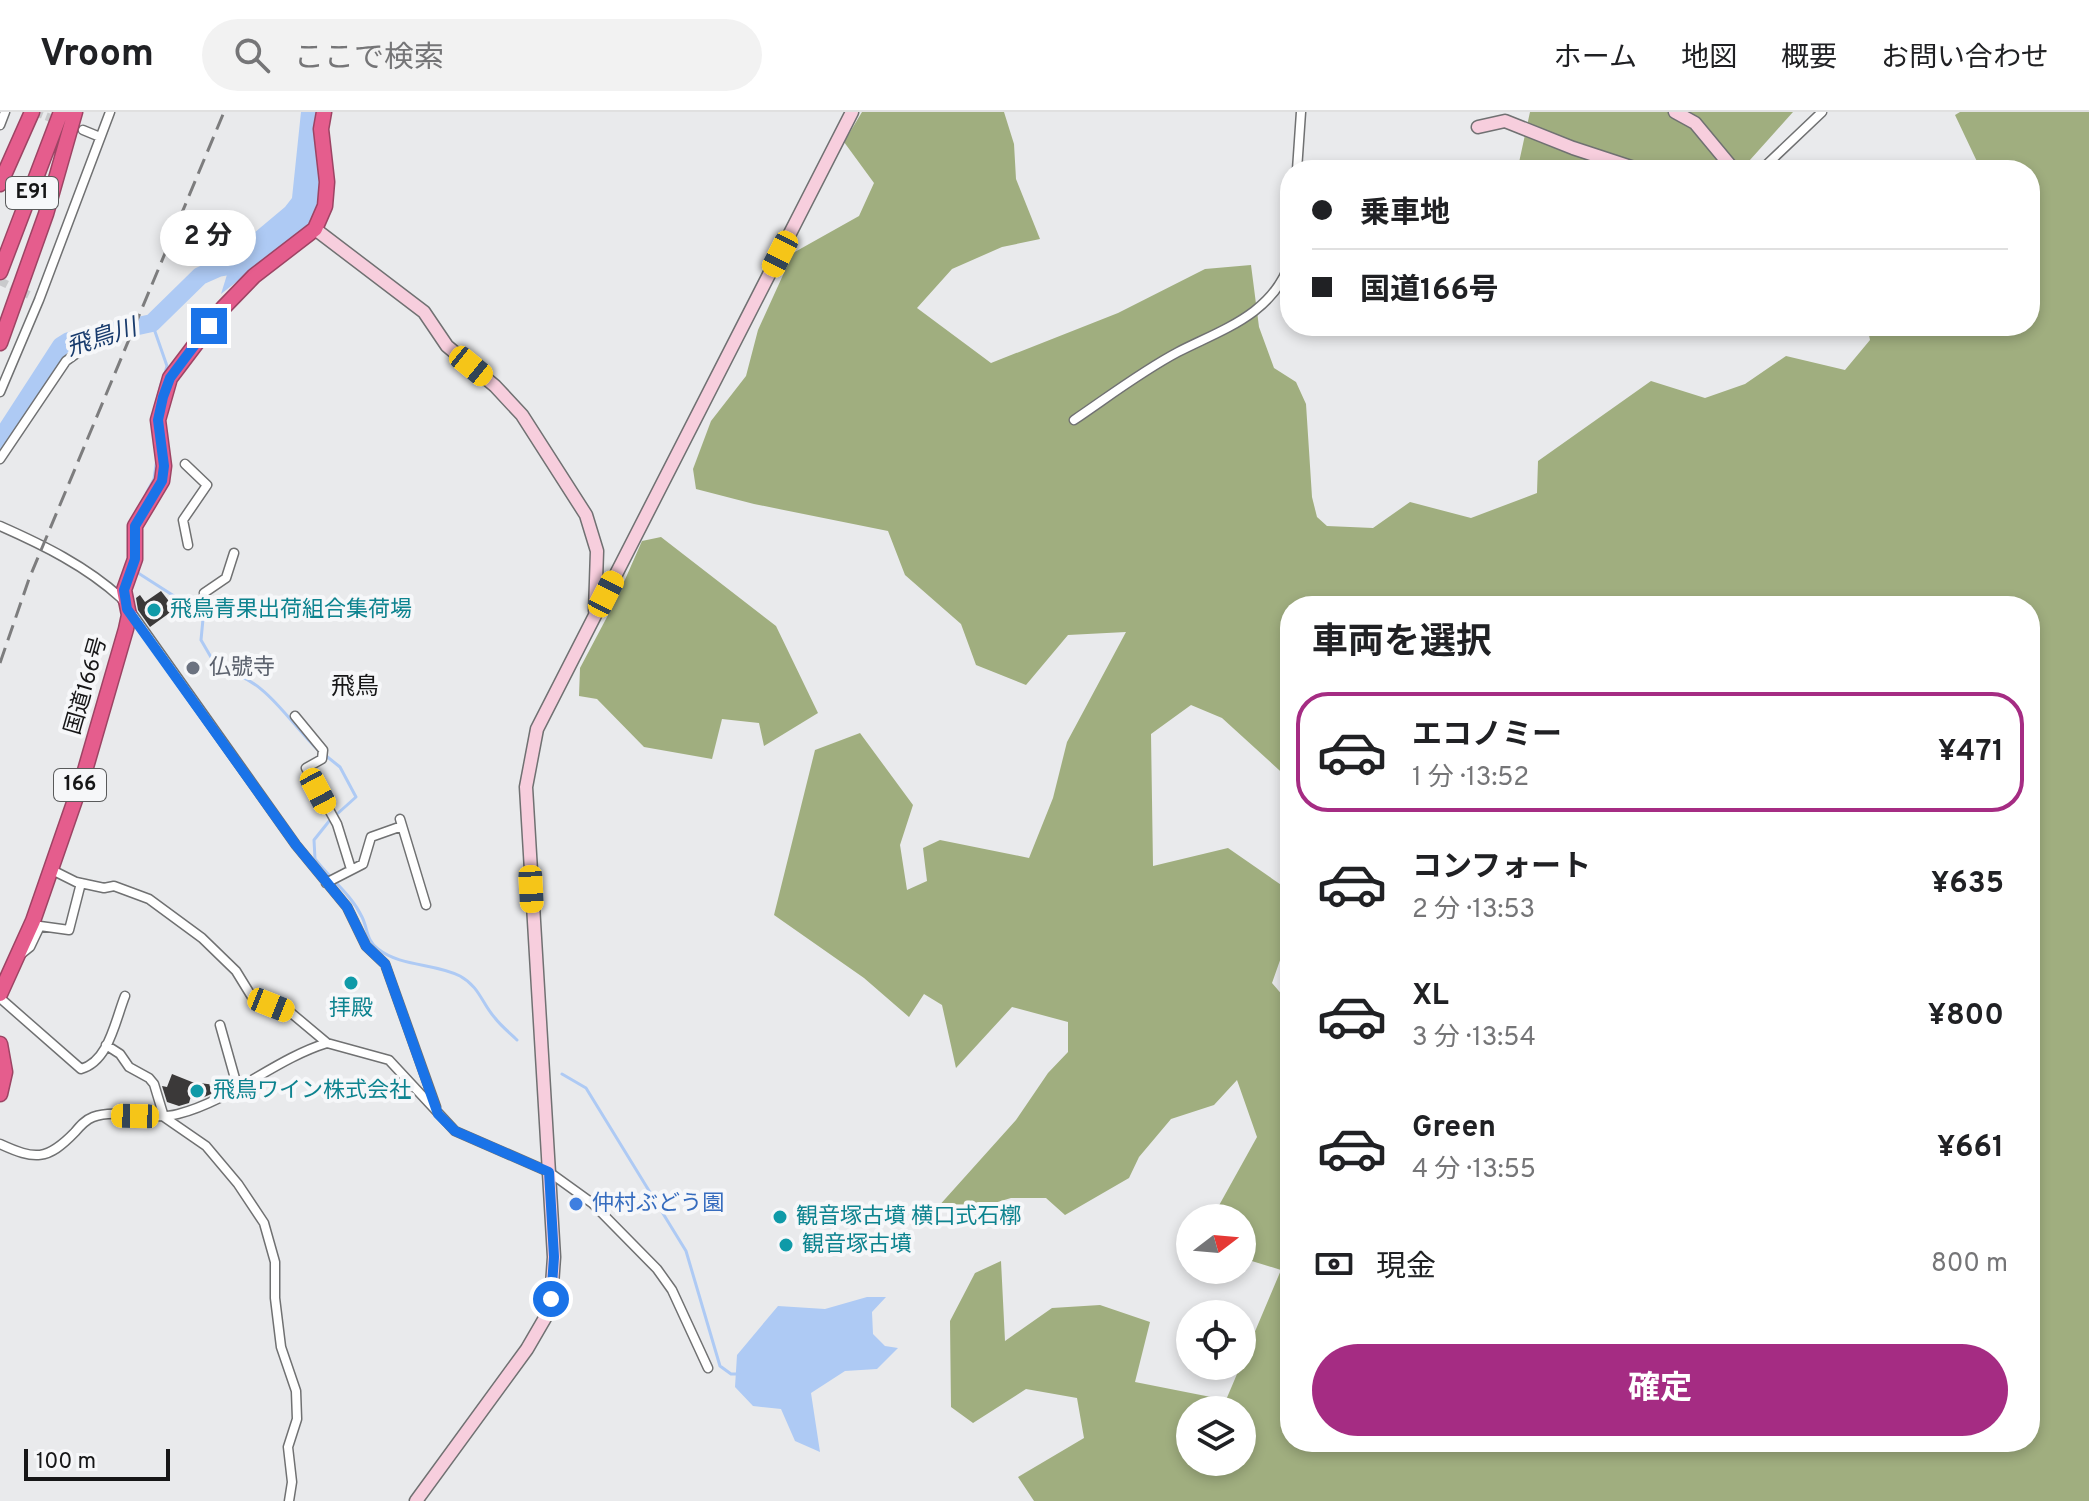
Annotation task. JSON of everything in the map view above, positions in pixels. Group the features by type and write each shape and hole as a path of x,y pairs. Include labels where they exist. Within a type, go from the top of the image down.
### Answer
{"highway":[{"path":"0,184 32,112"},
{"name":"E91","path":"0,259 58,112"},
{"name":"E91","path":"0,272 58,112"},
{"path":"0,343 46,214 75,112"},
{"path":"315,229 325,206 327,182 321,129 324,112"},
{"name":"国道166号","path":"0,996 33,921 97,731 126,629 124,590 133,565 135,526 162,481 164,466 158,420 170,378 223,308 254,276 315,229"},
{"path":"0,1044 5,1072 0,1094"}],"street":[{"path":"0,125 5,112"},
{"path":"0,392 39,300 110,112"},
{"path":"416,1501 527,1349 545,1318 551,1299 554,1257 526,787 537,729 852,112"},
{"path":"1298,160 1301,112"},
{"path":"1675,112 1695,123 1726,160"},
{"path":"1772,160 1822,112"},
{"path":"1478,127 1505,121 1610,160"},
{"path":"83,130 100,137"},
{"path":"315,229 424,312 447,346 495,386 522,415 580,502 593,533 597,551 595,616"},
{"path":"1074,420 1178,352 1241,322 1277,291 1280,284"},
{"path":"29,295 39,300"},
{"path":"0,459 66,361 80,351"},
{"path":"185,464 207,485 183,520 188,545"},
{"path":"0,526 48,547 108,586 330,880 349,906 366,946 385,964 438,1114"},
{"path":"204,593 226,578 234,553"},
{"path":"295,716 322,754 306,768 337,824 351,869"},
{"path":"330,880 363,864 371,837 401,822 426,905"},
{"path":"50,869 61,877 104,888 114,886 149,899 202,938 236,971 252,997 290,1012 327,1043 389,1060 455,1131 549,1172 606,1215 657,1269 672,1290 708,1368"},
{"path":"18,955 23,956 40,926 69,930 81,883"},
{"path":"0,996 81,1069 96,1062 125,996"},
{"path":"220,1025 238,1089"},
{"path":"0,1144 35,1156 58,1150 84,1122 95,1115 164,1117 205,1105 327,1043"},
{"path":"106,1045 154,1084 164,1117 206,1146 238,1184 264,1223 275,1262 275,1298 281,1347 296,1391 297,1419 288,1447 292,1482 289,1501"}],"green space":[{"path":"862,112 1004,112 1014,144 1016,179 1040,239 1002,247 952,269 917,308 991,363 1118,313 1205,269 1251,265 1259,327 1274,368 1296,382 1306,404 1312,497 1317,517 1327,526 1373,528 1410,502 1471,518 1537,493 1538,461 1651,381 1705,398 1745,384 1786,356 1845,370 1870,340 1869,336 2040,336 2040,160 1976,160 1955,115 1960,112 2089,112 2089,1501 1034,1501 1018,1477 1084,1438 1077,1398 1026,1389 973,1423 951,1407 950,1321 975,1273 1001,1261 1005,1341 1052,1308 1100,1305 1150,1322 1135,1382 1206,1396 1176,1396 1176,1476 1256,1476 1256,1396 1228,1396 1234,1380 1256,1380 1256,1329 1280,1272 1280,1452 2040,1452 2040,596 1280,596 1280,771 1222,718 1191,705 1151,734 1153,866 1228,848 1280,884 1280,960 1272,983 1280,992 1280,1270 1256,1262 1256,1204 1220,1204 1257,1137 1237,1080 1214,1105 1171,1119 1139,1157 1129,1178 1065,1215 1046,1198 1011,1198 964,1212 937,1208 1016,1120 1048,1073 1068,1052 1068,1022 1012,1007 956,1068 942,1005 924,994 909,1017 864,978 774,915 815,750 860,733 913,805 900,845 907,890 927,881 923,848 940,840 1029,858 1053,798 1067,742 1126,632 1068,635 1026,685 976,665 961,624 905,575 888,531 696,489 693,469 711,421 746,376 758,330 793,253 859,216 874,183 844,142"},
{"path":"1530,112 1793,112 1750,160 1520,160"},
{"path":"661,537 776,626 818,713 764,746 759,723 722,719 712,759 644,747 597,699 579,696 580,668 616,600 642,541"}],"water":[{"path":"301,112 318,112 319,197 310,224 221,294 235,249 292,198"},
{"path":"867,1297 886,1297 872,1312 873,1334 885,1346 898,1348 877,1369 845,1371 811,1393 820,1452 795,1441 781,1409 753,1406 735,1387 737,1355 778,1306 825,1309"}],"building":[{"name":"飛鳥青果出荷組合集荷場","path":"161,591 175,609 150,627 138,610 136,598 140,595 145,602"},
{"name":"飛鳥ワイン株式会社","path":"172,1074 192,1082 215,1085 211,1094 200,1099 191,1096 189,1103 179,1106 167,1102 162,1086 167,1087"}],"waterway":[{"name":"飛鳥川","path":"0,440 61,346 69,341 152,323 200,276 235,265 248,255"},
{"path":"152,323 167,366 164,377"},
{"path":"152,419 161,384"},
{"path":"147,492 154,479 157,458"},
{"path":"135,571 199,612 203,619 201,640 219,671 235,674 263,690 319,751"},
{"path":"325,755 340,767 356,797 336,815"},
{"path":"330,820 314,840 315,859 357,909 374,946 397,959 450,972 467,980 497,1021 517,1040"},
{"path":"562,1074 586,1088 686,1251 720,1366 731,1374 739,1374"}],"tunnel":[{"path":"35,112 61,122"},
{"path":"0,281 29,295"}],"railway":[{"path":"0,663 29,579 224,112"}],"place":[{"name":"飛鳥青果出荷組合集荷場","path":"154,610"},
{"name":"仏號寺","path":"193,668"},
{"name":"拝殿","path":"351,983"},
{"name":"飛鳥ワイン株式会社","path":"197,1091"},
{"name":"仲村ぶどう園","path":"576,1204"},
{"name":"観音塚古墳 横口式石槨","path":"780,1217"},
{"name":"観音塚古墳","path":"786,1245"}],"district":[{"name":"飛鳥","path":"355,688"}],"route":[{"path":"209,326 170,378 163,397 158,420 164,466 162,481 135,526 135,559 124,590 127,609 296,845 347,907 357,922 366,946 385,964 438,1114 455,1131 549,1172 554,1257 551,1299"}]}
